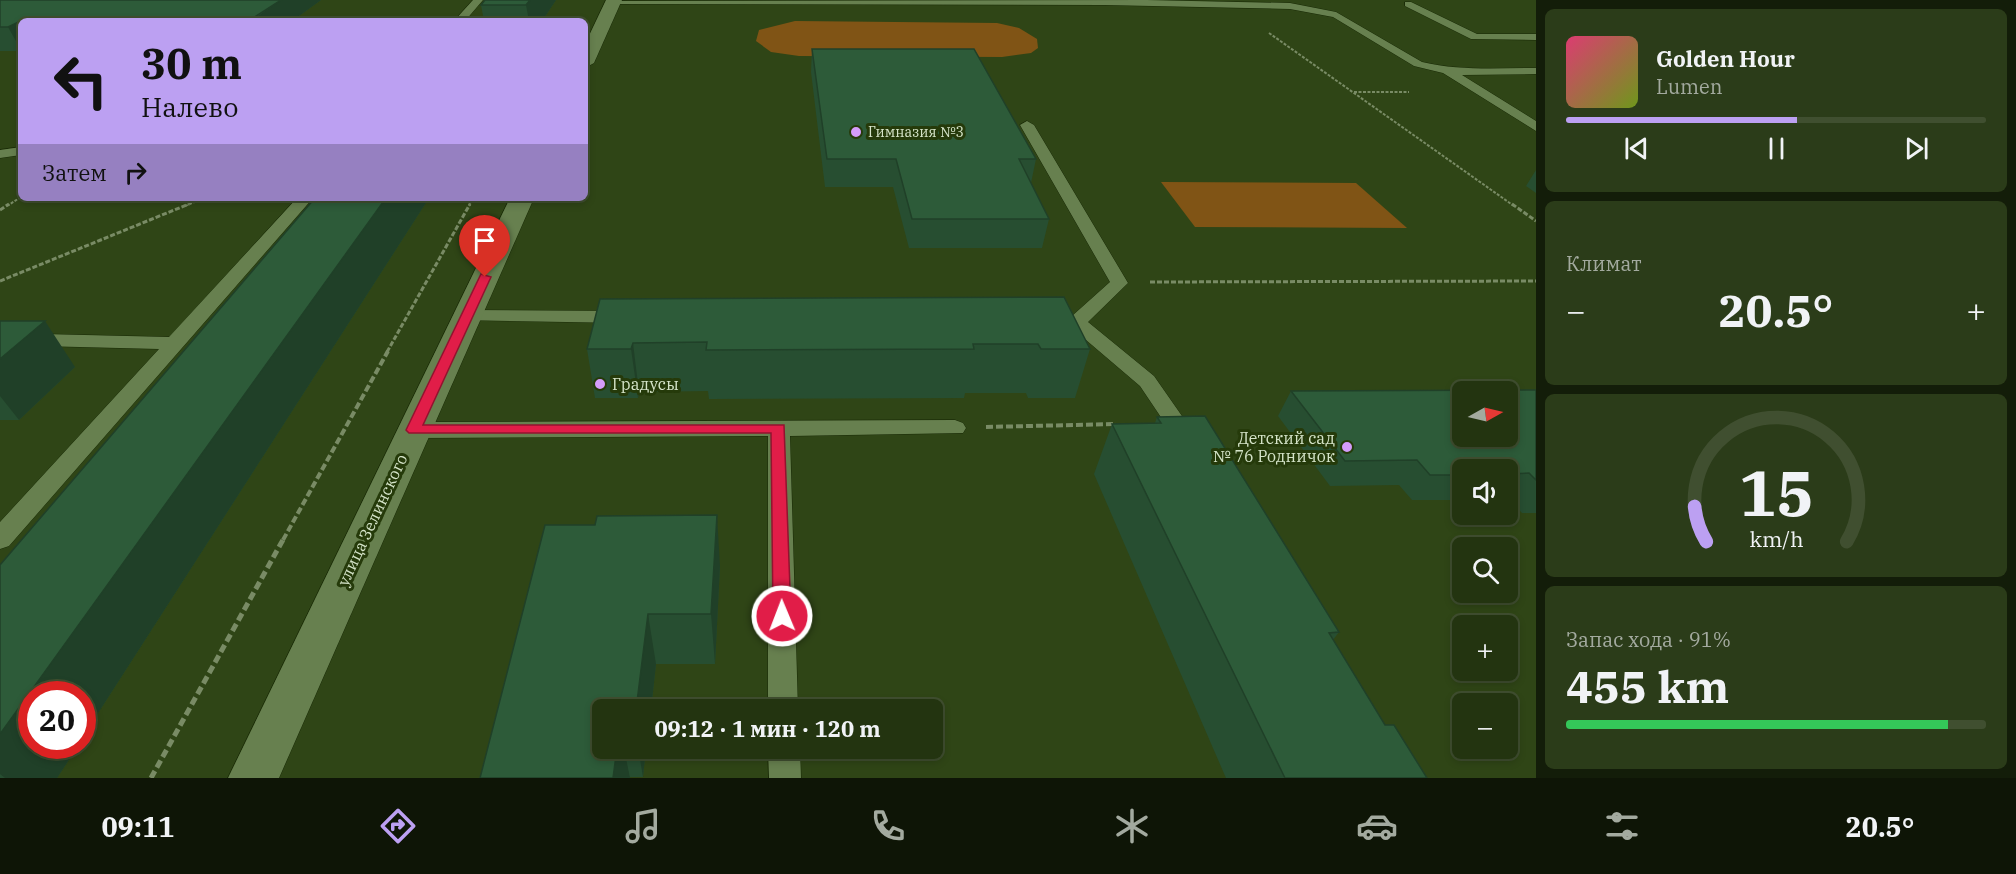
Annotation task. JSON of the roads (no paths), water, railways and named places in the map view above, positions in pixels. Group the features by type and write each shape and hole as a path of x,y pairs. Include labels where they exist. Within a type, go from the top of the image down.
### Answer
{"street":[{"path":"588,57 614,1"},
{"name":"улица Зелинского","path":"253,778 521,201"}],"lane":[{"path":"462,18 478,0"},
{"path":"614,1 1104,1 1290,6 1336,15 1418,64 1448,71 1536,71"},
{"path":"1408,4 1475,37 1536,37"},
{"path":"1448,71 1536,127"},
{"path":"1027,125 1119,283 1077,322"},
{"path":"0,154 18,151"},
{"path":"0,539 302,201"},
{"path":"466,316 648,317"},
{"path":"1029,321 1077,322 1147,381 1196,453"},
{"path":"0,339 176,343"},
{"path":"778,428 783,699"},
{"path":"414,430 955,428"},
{"path":"784,759 784,778"}],"place":[{"name":"Гимназия №3","path":"856,132"},
{"name":"Градусы","path":"600,384"},
{"name":"Детский сад № 76 Родничок","path":"1347,447"}]}
